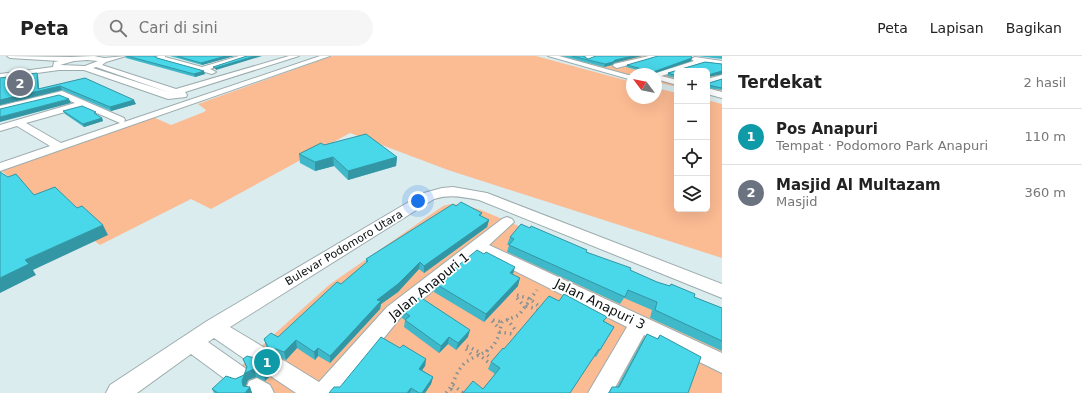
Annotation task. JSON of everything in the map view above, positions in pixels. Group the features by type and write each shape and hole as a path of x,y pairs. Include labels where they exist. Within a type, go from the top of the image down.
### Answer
{"street":[{"path":"10,56 71,59 123,56"},
{"path":"162,56 160,58 212,72"},
{"path":"187,65 224,56"},
{"path":"203,69 246,56"},
{"path":"0,60 58,66 70,69 85,68 175,95 199,88 207,83 296,56"},
{"path":"0,167 327,56"},
{"path":"551,56 626,73"},
{"path":"578,56 617,66 626,70"},
{"path":"587,58 597,56"},
{"path":"617,66 657,56"},
{"path":"688,57 722,63"},
{"path":"95,71 105,58"},
{"path":"0,76 58,66 71,59"},
{"path":"662,74 706,60"},
{"path":"0,73 58,66"},
{"path":"710,81 722,77"},
{"path":"662,78 674,82"},
{"path":"662,85 674,88"},
{"path":"0,109 54,92 62,94 120,120"},
{"path":"710,92 722,95"},
{"path":"175,95 175,108"},
{"path":"710,97 722,100"},
{"path":"0,128 82,104"},
{"path":"18,123 60,147"},
{"name":"Bulevar Podomoro Utara","path":"118,393 214,327 430,196 442,192 463,192 482,196 722,291"},
{"name":"Jalan Anapuri 1","path":"325,393 394,312 507,222"},
{"name":"Jalan Anapuri 3","path":"478,246 722,363"},
{"path":"600,393 640,323"},
{"path":"214,327 257,355"},
{"path":"191,342 237,375"},
{"path":"277,368 316,393"}],"path":[{"path":"446,393 453,385 458,370 463,363 493,346 502,322 506,319 519,315 547,278"},
{"path":"517,297 523,298 530,299 538,308 525,306 517,297"},
{"path":"502,322 492,320 500,330 515,333 506,319"},
{"path":"473,356 467,347 480,354 488,362"},
{"path":"487,350 487,355 491,358"},
{"path":"453,385 463,393"},
{"path":"450,390 455,393"}],"shaded area":[{"path":"332,56 536,56 626,80 626,104 662,104 662,89 674,92 674,212 710,212 710,101 722,104 722,258 448,170 350,133 211,209 191,199 100,245 0,170 153,117 171,125 206,110 198,104"},
{"path":"560,56 687,56 722,62 722,98 710,95 710,68 674,68 674,86 662,83 662,68 626,68 626,74"},
{"path":"451,204 464,205 481,210 722,312 722,393 214,393 270,338 329,285 443,206"}],"building":[{"path":"127,56 154,56 204,71 194,74"},
{"path":"177,56 226,56 201,63"},
{"path":"247,56 255,56 215,68 213,67"},
{"path":"572,56 583,56 588,59 596,56 633,56 605,64"},
{"path":"658,56 691,56 692,58 662,69 638,68 627,65"},
{"path":"705,62 722,64 722,71 710,74 710,68 685,68"},
{"path":"674,71 674,75 668,73"},
{"path":"37,73 38,89 85,78 134,100 110,107 60,86 0,100 0,78"},
{"path":"722,79 722,88 710,86 710,83"},
{"path":"59,95 69,99 0,117 0,109"},
{"path":"82,106 96,112 94,113 102,118 83,124 63,111"},
{"path":"366,134 397,157 348,171 333,157 315,162 299,154 321,143 324,145"},
{"path":"0,172 8,177 16,174 34,195 55,187 77,208 82,206 103,225 25,260 29,264 0,278"},
{"path":"461,202 482,213 479,215 489,220 424,266 420,262 398,284 377,300 381,301 330,356 318,348 314,352 296,340 284,352 276,349 267,352 263,361 267,370 264,374 254,369 245,373 242,381 243,386 250,387 245,393 218,393 212,389 226,376 235,379 244,375 247,367 243,359 247,356 255,358 265,355 268,347 264,339 271,333 278,337 337,282 341,284 368,261 366,259 453,204 456,206"},
{"path":"521,224 530,228 531,226 587,250 586,252 631,268 630,270 657,282 670,286 671,284 695,294 694,297 722,308 722,341 655,310 657,302 628,290 625,297 509,245 514,239 510,237"},
{"path":"477,250 484,254 486,252 515,267 510,273 520,278 486,314 436,284"},
{"path":"564,294 607,317 603,321 614,327 570,393 463,393 473,381 483,389 500,368 491,362 549,296 559,301"},
{"path":"420,297 470,330 458,343 449,337 441,346 405,320 410,316 403,311"},
{"path":"647,334 658,339 660,335 701,357 688,393 609,393 612,387 619,387"},
{"path":"381,337 400,348 403,345 426,359 419,369 433,377 422,393 419,393 411,388 407,393 329,393 334,387 340,387"}],"place":[{"name":"Masjid Al Multazam","path":"20,83"},
{"name":"Pos Anapuri","path":"267,362"}]}
